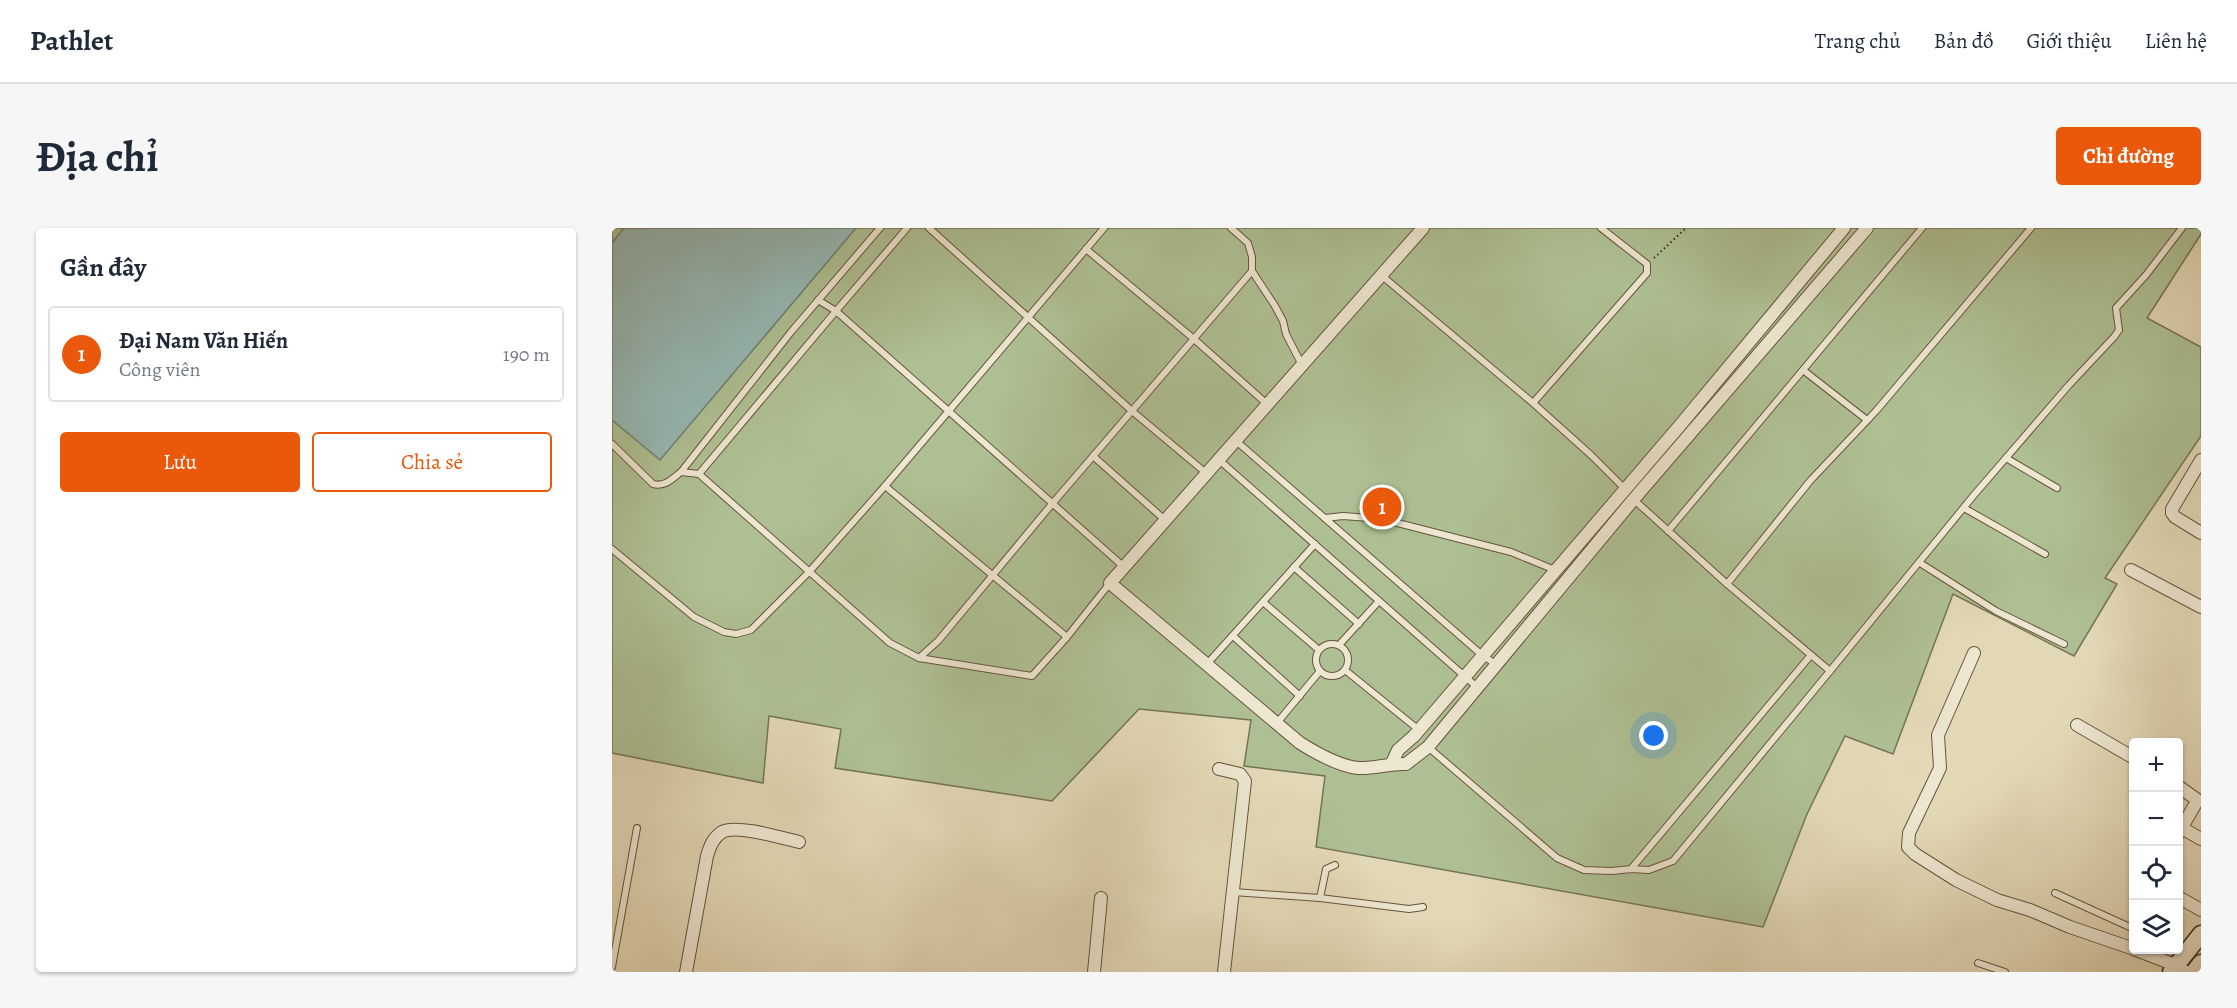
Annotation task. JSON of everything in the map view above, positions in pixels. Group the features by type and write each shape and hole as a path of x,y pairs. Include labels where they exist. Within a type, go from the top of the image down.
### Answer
{"main road":[{"path":"2178,970 2184,950 2201,934"},
{"path":"2194,972 2201,963"}],"street":[{"path":"1392,763 1398,750 1419,730 1625,489 1844,228"},
{"path":"1418,230 1302,366 1110,583 1315,752 1357,768 1392,763 1406,764 1428,747 1633,500 1866,228"},
{"path":"2201,460 2172,509 2172,513 2201,533"},
{"path":"2131,570 2201,607"},
{"path":"1974,653 1938,735 1940,768 1909,833 1908,847 1915,854 1956,880 1997,900 2129,947"},
{"path":"2077,725 2129,756"},
{"path":"1219,769 1240,774 1245,781 1224,972"},
{"path":"2183,790 2196,799 2196,803 2183,826"},
{"path":"686,972 707,856 713,840 725,831 744,830 799,842"},
{"path":"2183,832 2201,838"},
{"path":"1094,972 1101,898"},
{"path":"2183,900 2201,910"},
{"path":"2144,954 2178,970"}],"lane":[{"path":"612,444 653,484 666,484 681,472 818,300 880,228"},
{"path":"699,474 907,228"},
{"path":"929,228 1132,411 1206,473"},
{"path":"612,549 694,617 724,632 736,634 751,630 809,572 885,486 1104,228"},
{"path":"1231,228 1248,243 1252,257 1252,271 1283,321 1286,334 1302,366"},
{"path":"1533,403 1647,273 1647,264 1601,228"},
{"path":"1668,531 1922,228"},
{"path":"1727,584 1810,481 1867,420 2031,228"},
{"path":"1428,747 1557,858 1584,870 1611,871 1649,870 1673,861 2006,458 2114,337 2119,330 2116,308 2182,228"},
{"path":"1086,249 1194,339 1267,405"},
{"path":"919,658 938,641 1252,271"},
{"path":"1381,274 1533,403 1591,455 1633,500 1727,584 1830,671"},
{"path":"818,300 836,311 1124,567"},
{"path":"1803,370 1867,420"},
{"path":"1235,440 1482,655 1498,665"},
{"path":"1093,456 1165,520"},
{"path":"2006,458 2057,488"},
{"path":"1218,459 1478,688"},
{"path":"681,472 699,474 890,643 919,658 1032,676 1110,583"},
{"path":"885,486 1067,637"},
{"path":"1964,508 2045,554"},
{"path":"1325,518 1343,516 1382,519 1511,552 1555,570"},
{"path":"1208,664 1315,544"},
{"path":"1920,563 1996,610 2064,644"},
{"path":"1294,567 1359,624"},
{"path":"1339,645 1379,601"},
{"path":"1263,602 1319,650"},
{"path":"1233,636 1300,696"},
{"path":"1328,644 1339,645 1344,649 1348,659 1345,670 1330,676 1320,671 1316,660 1319,650 1328,644"},
{"path":"1631,869 1811,654"},
{"path":"1345,670 1419,730"},
{"path":"1277,723 1320,671"},
{"path":"612,967 637,828"},
{"path":"1320,898 1326,869 1335,865"},
{"path":"1233,892 1320,898 1409,909 1423,907"},
{"path":"2055,893 2129,926"},
{"path":"1978,963 2005,972"}],"path":[{"path":"1647,264 1686,228"}],"green space":[{"path":"612,228 2201,228 2201,234 2147,318 2201,347 2201,436 2105,578 2117,584 2074,656 1953,594 1893,754 1845,736 1807,814 1763,927 1316,847 1325,776 1244,766 1251,720 1139,709 1052,801 835,768 841,729 769,716 763,783 612,753"}],"water":[{"path":"624,228 856,228 660,460 612,420 612,243"}],"place":[{"name":"Đại Nam Văn Hiến","path":"1382,507"}]}
